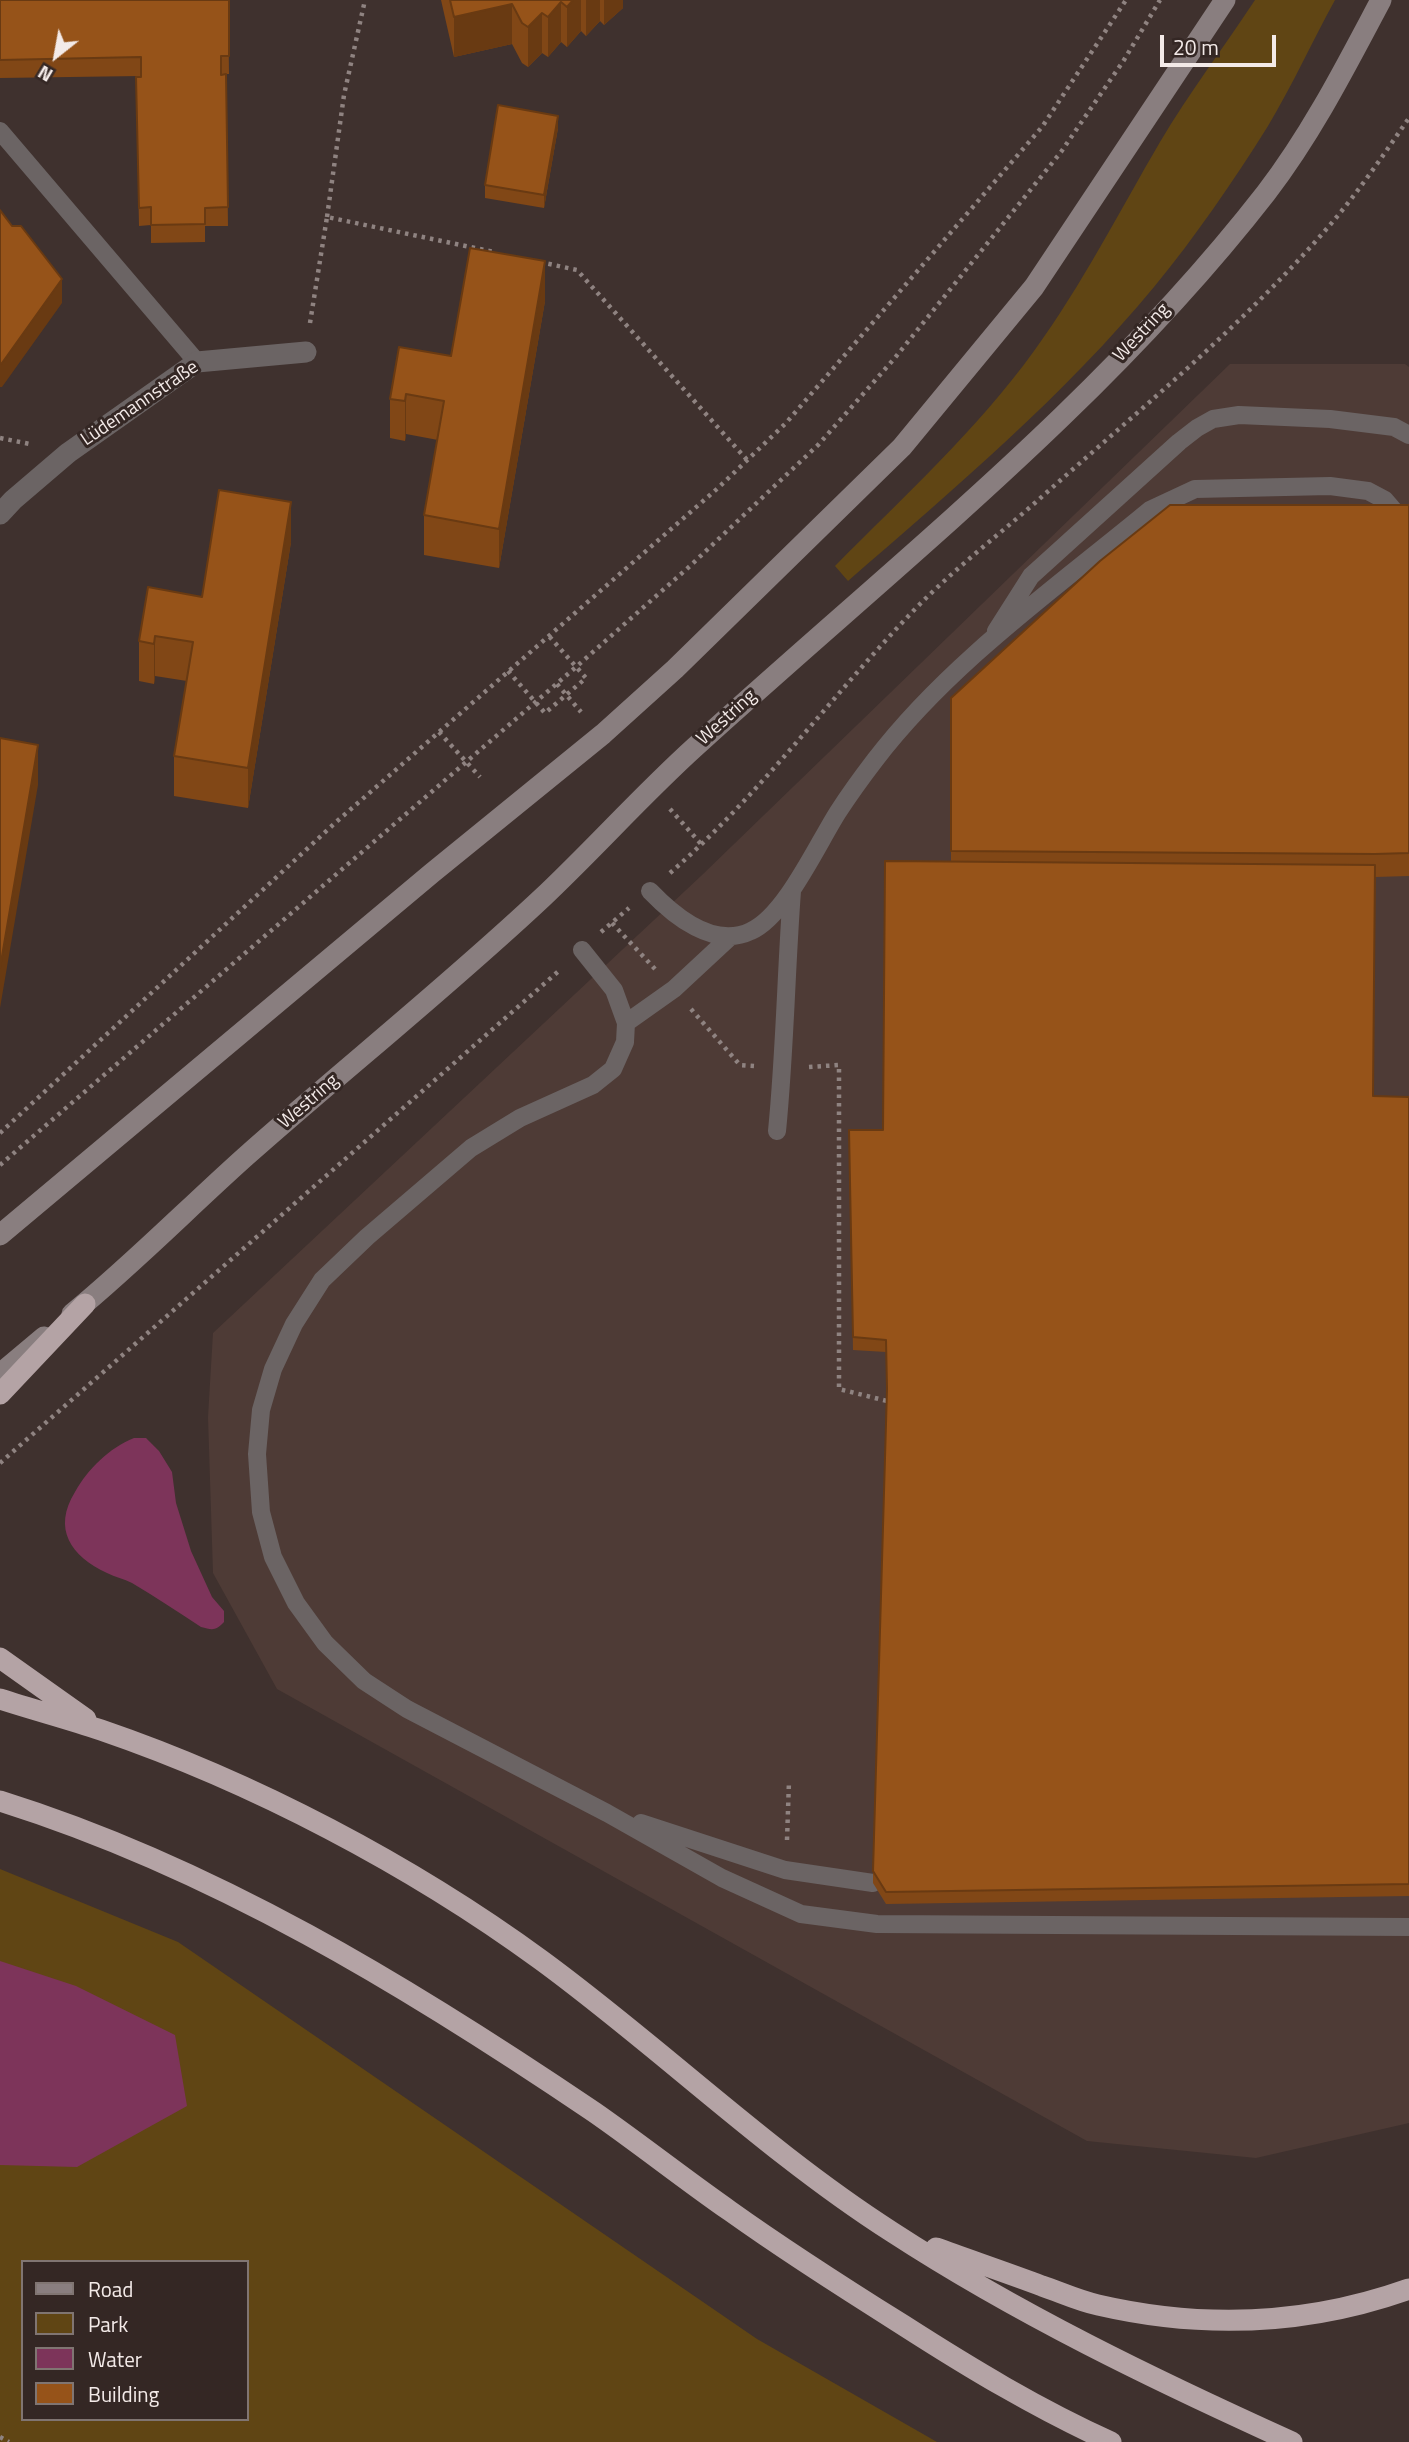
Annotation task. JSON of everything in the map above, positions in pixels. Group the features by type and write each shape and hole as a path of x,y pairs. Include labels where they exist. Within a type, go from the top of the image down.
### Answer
{"highway":[{"path":"0,1394 85,1304"},
{"path":"0,1658 102,1731"},
{"path":"0,1699 102,1731 243,1788 321,1825 491,1924 542,1960 795,2163 890,2231 989,2291 1060,2329 1292,2442"},
{"path":"0,1801 85,1829 155,1859 263,1911 384,1979 596,2114 806,2263 986,2378 1106,2440"},
{"path":"890,2231 1095,2305 1153,2316 1276,2320 1352,2308 1409,2289"}],"main road":[{"path":"0,1235 603,734 675,669 902,447 1034,287 1225,0"},
{"name":"Westring","path":"0,1374 85,1304 246,1157 487,948 692,750 999,478 1092,387 1199,273 1267,191 1324,107 1381,0"}],"street":[{"name":"Lüdemannstraße","path":"0,514 68,453 197,362 306,352"}],"lane":[{"path":"0,131 197,362"},
{"path":"986,646 1031,576 1180,442 1213,419 1239,415 1274,415 1394,427 1409,435"},
{"path":"650,891 665,907 692,926 730,937 749,933 765,924 876,759 945,683 1150,510 1195,489 1330,486 1368,491 1385,500 1397,514 1397,528"},
{"path":"777,1131 784,1068 785,991 792,887"},
{"path":"626,1023 674,989 730,937"},
{"path":"582,950 614,990 626,1023 625,1042 613,1069 593,1084 520,1118 471,1148 367,1237 322,1280 294,1324 272,1369 261,1410 257,1454 261,1512 273,1557 296,1603 325,1643 364,1681 407,1710 607,1813 722,1878 802,1914 877,1924 1409,1927"},
{"path":"607,1813 785,1870 873,1884"}],"path":[{"path":"306,352 344,94 365,0"},
{"path":"0,1133 335,823 748,461 786,423 1042,127 1126,0"},
{"path":"0,1165 557,684 690,566 819,444 894,359 1061,152 1124,60 1160,0"},
{"path":"678,866 756,790 921,603 1172,381 1262,297 1323,234 1360,189 1409,118"},
{"path":"327,217 498,253"},
{"path":"537,262 576,270 748,461"},
{"path":"508,671 545,713 586,678 548,635"},
{"path":"557,684 576,706"},
{"path":"439,733 480,778"},
{"path":"673,813 702,845"},
{"path":"602,932 622,915"},
{"path":"0,1462 547,982"},
{"path":"785,1870 789,1781"},
{"path":"0,2437 9,2442"}],"shaded area":[{"path":"1230,364 1405,364 1409,367 1409,2123 1256,2158 1087,2141 277,1689 213,1573 208,1417 213,1333 701,876"}],"green space":[{"path":"1255,0 1335,0 1268,126 1213,209 1154,287 1083,366 1007,440 848,581 835,566 964,436 1012,380 1052,326 1171,124"},
{"path":"0,1869 178,1942 757,2339 937,2442 0,2442"}],"water":[{"path":"134,1438 146,1438 159,1451 172,1472 176,1503 191,1551 212,1597 224,1611 224,1622 216,1628 201,1627 132,1583 94,1566 75,1550 69,1540 65,1518 68,1505 80,1483 108,1453"},
{"path":"0,1961 76,1986 175,2035 187,2106 77,2167 0,2165"}],"building":[{"path":"0,0 229,0 229,56 221,56 221,75 226,74 228,207 205,208 205,224 151,225 151,207 139,208 136,77 141,77 141,57 0,60"},
{"path":"450,0 573,0 567,7 561,2 548,17 542,13 528,27 522,23 512,4 454,17"},
{"path":"498,105 558,116 544,195 485,185"},
{"path":"0,210 12,226 21,226 62,279 0,364"},
{"path":"470,248 545,261 499,529 424,515 444,401 406,394 405,401 390,399 399,347 451,356"},
{"path":"219,490 291,502 248,768 174,756 193,642 155,636 154,644 139,641 148,587 202,597"},
{"path":"1170,505 1409,505 1409,853 951,851 951,698 1100,561"},
{"path":"0,738 38,745 0,968"},
{"path":"885,861 1375,865 1373,1096 1409,1097 1409,1884 886,1892 873,1871 887,1389 886,1340 853,1337 849,1130 883,1130"}]}
